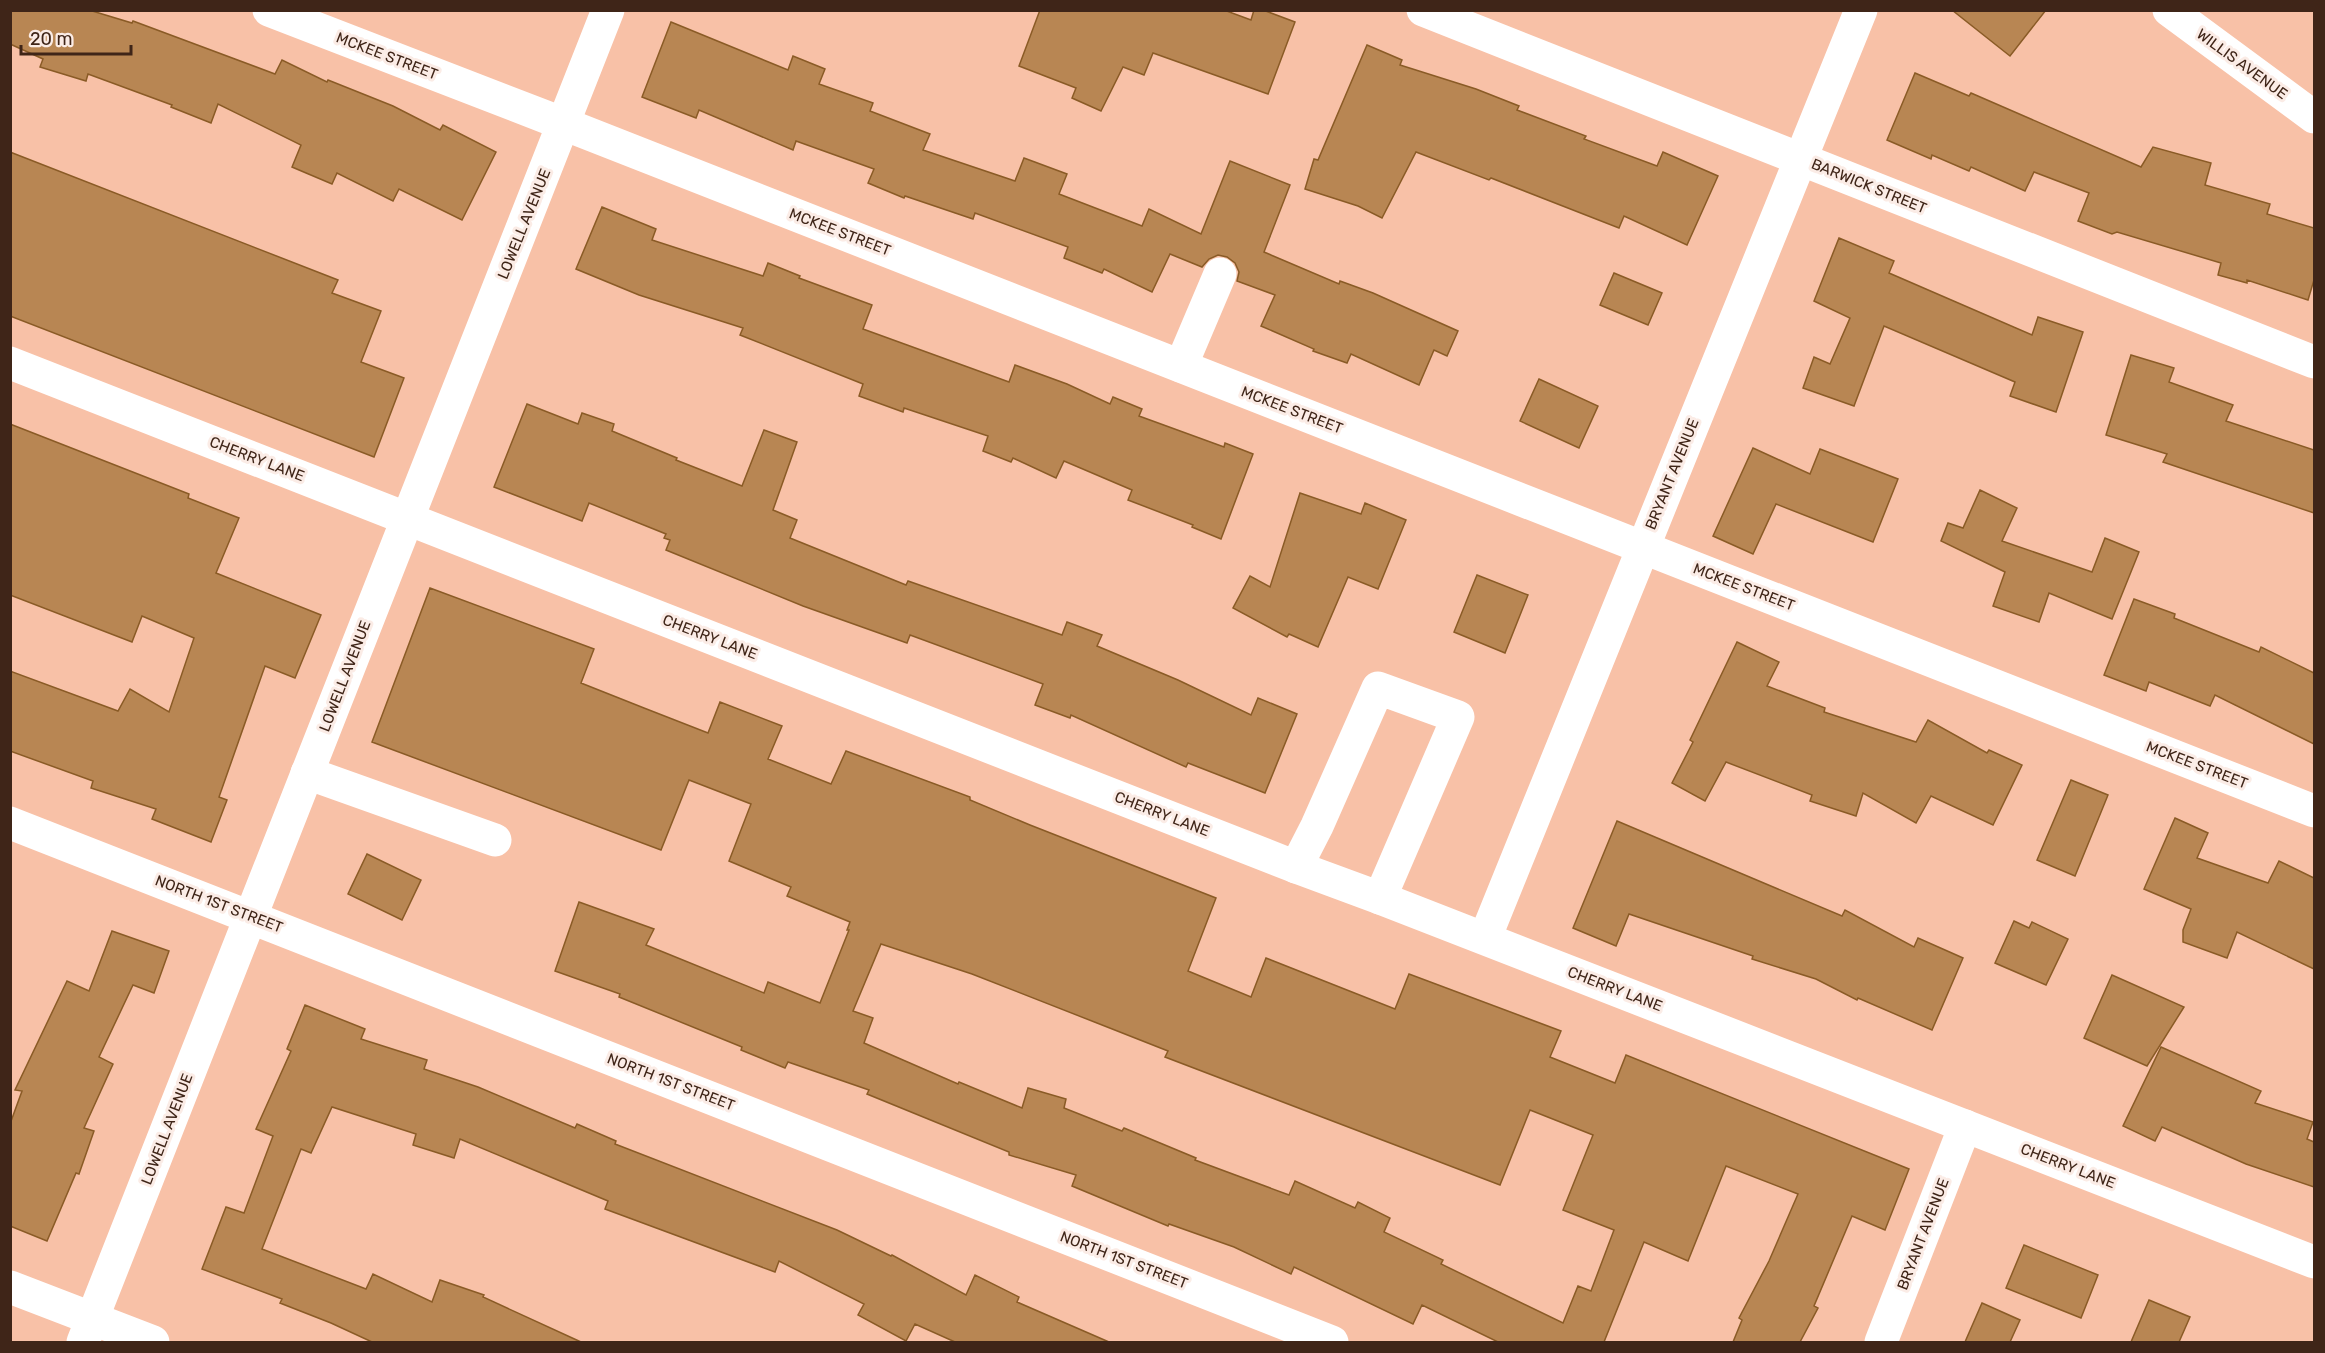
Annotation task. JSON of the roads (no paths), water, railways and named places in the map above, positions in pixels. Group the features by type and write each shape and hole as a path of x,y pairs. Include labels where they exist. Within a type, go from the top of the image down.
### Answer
{"street":[{"name":"MCKEE STREET","path":"269,10 2314,811"},
{"name":"LOWELL AVENUE","path":"88,1331 608,10"},
{"name":"BARWICK STREET","path":"1423,10 2314,362"},
{"name":"BRYANT AVENUE","path":"1485,938 1861,10"},
{"name":"WILLIS AVENUE","path":"2169,10 2314,117"},
{"path":"1181,366 1220,274"},
{"name":"CHERRY LANE","path":"10,363 1296,867 1485,938 2314,1262"},
{"path":"1296,867 1317,826 1378,688 1458,717 1380,898"},
{"path":"307,773 495,840"},
{"name":"NORTH 1ST STREET","path":"10,823 1332,1342"},
{"name":"BRYANT AVENUE","path":"1881,1342 1965,1126"},
{"path":"10,1287 88,1331 153,1342"}]}
